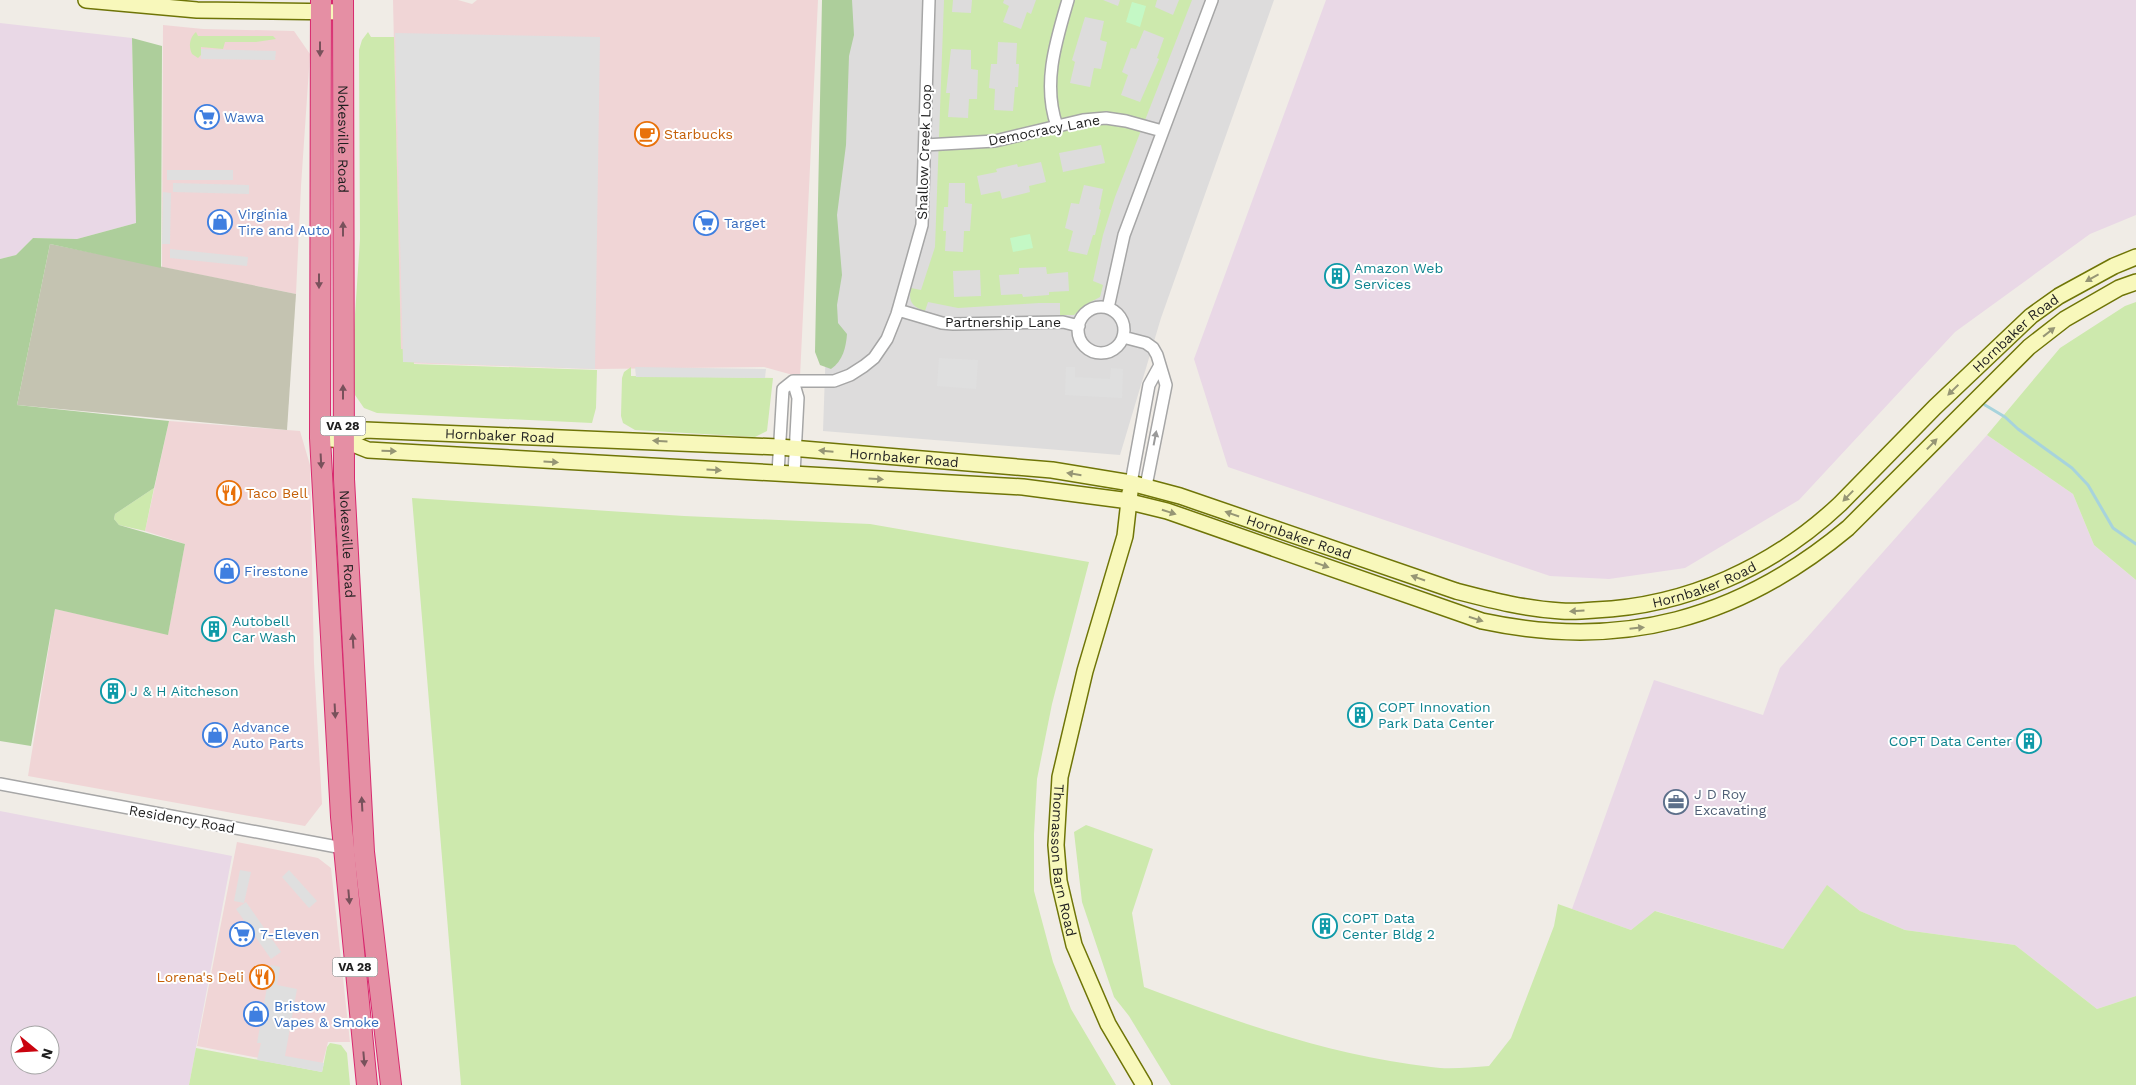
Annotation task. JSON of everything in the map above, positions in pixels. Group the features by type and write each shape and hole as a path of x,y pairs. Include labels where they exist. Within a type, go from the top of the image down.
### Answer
{"highway":[{"name":"Nokesville Road","path":"321,6 320,438 344,849 367,1085"},
{"name":"Nokesville Road","path":"344,6 343,440 364,852 391,1085"}],"main road":[{"path":"86,0 197,10 344,6"},
{"name":"Hornbaker Road","path":"343,440 365,430 383,430 779,447 1052,470 1139,484 1180,496 1456,591 1502,603 1562,612 1620,609 1661,602 1708,588 1736,577 1772,556 1826,518 1935,407 2031,316 2059,296 2114,266 2136,257"},
{"name":"Hornbaker Road","path":"320,438 343,440 368,450 1023,487 1135,502 1167,511 1482,621 1518,629 1585,633 1644,628 1716,608 1791,571 1819,552 1848,528 1898,479 2028,347 2065,319 2119,288 2136,282"},
{"path":"1882,461 1898,479"},
{"name":"Thomasson Barn Road","path":"1139,484 1070,727 1060,777 1056,845 1059,881 1074,945 1108,1024 1144,1085"}],"street":[{"name":"Shallow Creek Loop","path":"793,381 834,381 850,375 864,366 874,358 887,339 898,310 922,225 929,0"},
{"path":"1057,126 1049,97 1053,51 1068,0"},
{"path":"1108,308 1124,235 1212,0"},
{"name":"Democracy Lane","path":"925,145 995,142 1083,120 1106,118 1126,121 1162,131"},
{"path":"1101,307 1108,308 1115,311 1123,322 1123,337 1115,348 1101,353 1094,351 1083,343 1080,337 1079,326 1083,316 1088,311 1101,307"},
{"name":"Partnership Lane","path":"898,310 942,323 953,324 1063,322 1079,326"},
{"path":"1123,337 1146,343 1153,348 1166,385 1139,484"},
{"path":"1139,484 1149,385 1160,365"},
{"path":"778,473 782,392 785,386 793,381 798,394 794,474"},
{"name":"Residency Road","path":"0,784 92,803 364,852"}],"shaded area":[{"path":"393,0 458,0 472,4 477,0 818,0 800,377 764,367 596,369 401,363"},
{"path":"838,0 1274,0 1161,318 1120,455 823,431"},
{"path":"1326,0 2136,0 2136,215 2090,234 1955,332 1799,500 1685,568 1609,579 1550,576 1228,467 1194,359"},
{"path":"0,23 132,38 136,223 77,239 33,238 16,255 0,259"},
{"path":"163,25 203,29 294,31 310,54 296,294 162,267"},
{"path":"395,33 600,37 595,369 403,362"},
{"path":"201,49 276,51 275,60 201,59"},
{"path":"167,170 233,170 233,180 167,180"},
{"path":"173,183 249,185 249,194 173,192"},
{"path":"163,192 171,193 170,244 162,244"},
{"path":"50,244 296,294 287,430 17,405"},
{"path":"170,249 248,257 247,266 170,258"},
{"path":"939,358 978,360 976,389 937,386"},
{"path":"635,367 766,369 765,378 636,377"},
{"path":"1066,367 1075,367 1075,377 1110,379 1111,368 1123,369 1122,398 1065,395"},
{"path":"169,421 300,431 310,465 314,663 322,804 305,826 28,776 55,609 168,634 185,544 145,531"},
{"path":"1987,435 2073,494 2094,545 2136,580 2136,996 2097,1009 2015,945 1905,930 1860,911 1827,886 1783,949 1656,911 1631,930 1572,909 1654,680 1763,715 1780,668"},
{"path":"0,811 232,856 189,1085 0,1085"},
{"path":"237,842 318,858 331,868 350,1042 328,1042 321,1070 197,1046"},
{"path":"240,870 251,872 244,903 234,901"},
{"path":"289,870 317,901 309,908 282,877"},
{"path":"246,902 281,952 271,959 236,909"},
{"path":"271,965 280,967 277,985 297,989 285,1056 324,1063 322,1072 257,1060 261,1043 257,1043"}],"green space":[{"path":"822,0 852,0 854,35 849,56 846,145 837,215 842,275 837,305 838,323 847,334 843,353 831,369 820,365 815,352"},
{"path":"944,0 953,0 952,12 971,13 972,0 1004,0 1003,3 1009,6 1003,22 1021,29 1027,12 1031,14 1036,0 1103,0 1118,6 1120,0 1157,0 1155,7 1173,15 1179,0 1192,0 1115,197 1103,235 1093,281 1103,285 1100,297 1085,305 1074,315 1060,315 1060,303 958,308 928,302 925,311 917,308 912,303 910,293 911,288 921,290 935,247","holes":["1085,17 1104,21 1100,40 1107,42 1101,69 1094,68 1090,87 1070,83 1075,62 1072,60","1144,30 1164,38 1157,58 1159,59 1140,102 1121,95 1128,75 1122,72 1131,48 1136,49","998,42 1017,43 1016,64 1019,64 1018,87 1015,87 1013,111 994,110 995,89 989,88 991,64 997,64","951,49 971,50 971,69 978,70 977,99 969,99 968,118 948,117 950,93 946,93","1101,145 1105,163 1063,172 1059,153","1041,162 1046,182 1029,186 1030,192 1002,199 1000,191 981,195 977,176 997,172 996,169 1017,164 1018,167","949,183 965,183 965,203 972,204 970,231 964,231 963,252 945,251 946,231 943,231 944,207 948,207","1084,185 1103,189 1099,209 1101,210 1095,235 1093,235 1087,255 1068,251 1073,231 1065,228 1071,203 1079,204","1046,267 1047,274 1068,272 1069,291 1049,292 1049,295 1023,297 1022,294 1001,295 999,275 1019,274 1019,268","980,270 981,296 954,297 953,271"]},
{"path":"1132,2 1146,6 1140,27 1126,22"},
{"path":"196,32 198,36 273,36 276,39 256,42 225,42 223,49 201,47 201,55 198,58 192,54 190,48 191,39"},
{"path":"368,32 371,37 394,37 401,349 412,350 414,364 597,370 596,408 592,423 377,413 364,408 355,395 353,345 360,239 359,50 362,40"},
{"path":"132,38 162,46 161,268 50,244 17,405 169,421 154,488 115,514 114,519 119,525 185,544 168,635 55,609 31,746 0,741 0,259 16,255 33,238 77,239 136,223"},
{"path":"1030,234 1033,248 1013,252 1010,238"},
{"path":"2136,302 2136,580 2094,545 2073,494 1987,435 2060,348 2125,306"},
{"path":"631,367 631,376 773,378 767,431 755,437 635,430 623,423 621,416 622,378 624,372"},
{"path":"154,488 145,531 119,525 114,519 115,514"},
{"path":"412,498 684,516 870,524 1089,562 1052,704 1037,779 1034,834 1034,891 1053,962 1071,1009 1116,1085 461,1085"},
{"path":"1086,825 1153,849 1132,913 1144,987 1250,1025 1357,1055 1438,1068 1489,1066 1511,1038 1554,926 1558,904 1631,930 1655,911 1783,949 1827,885 1860,911 1905,930 2015,945 2097,1009 2136,996 2136,1085 1171,1085 1129,1016 1114,997 1082,902 1074,832"},
{"path":"330,1043 341,1045 347,1053 350,1085 189,1085 196,1048 322,1072 327,1047"}],"waterway":[{"path":"1985,405 2005,417 2018,429 2072,468 2088,485 2113,528 2136,544"}],"place":[{"name":"Wawa","path":"207,117"},
{"name":"Starbucks","path":"647,134"},
{"name":"Virginia Tire and Auto","path":"220,222"},
{"name":"Target","path":"706,223"},
{"name":"Amazon Web Services","path":"1337,276"},
{"name":"Taco Bell","path":"229,493"},
{"name":"Firestone","path":"227,571"},
{"name":"Autobell Car Wash","path":"214,629"},
{"name":"J & H Aitcheson","path":"113,691"},
{"name":"COPT Innovation Park Data Center","path":"1360,715"},
{"name":"Advance Auto Parts","path":"215,735"},
{"name":"COPT Data Center","path":"2029,741"},
{"name":"J D Roy Excavating","path":"1676,802"},
{"name":"COPT Data Center Bldg 2","path":"1325,926"},
{"name":"7-Eleven","path":"242,934"},
{"name":"Lorena's Deli","path":"262,977"},
{"name":"Bristow Vapes & Smoke","path":"256,1014"}]}
